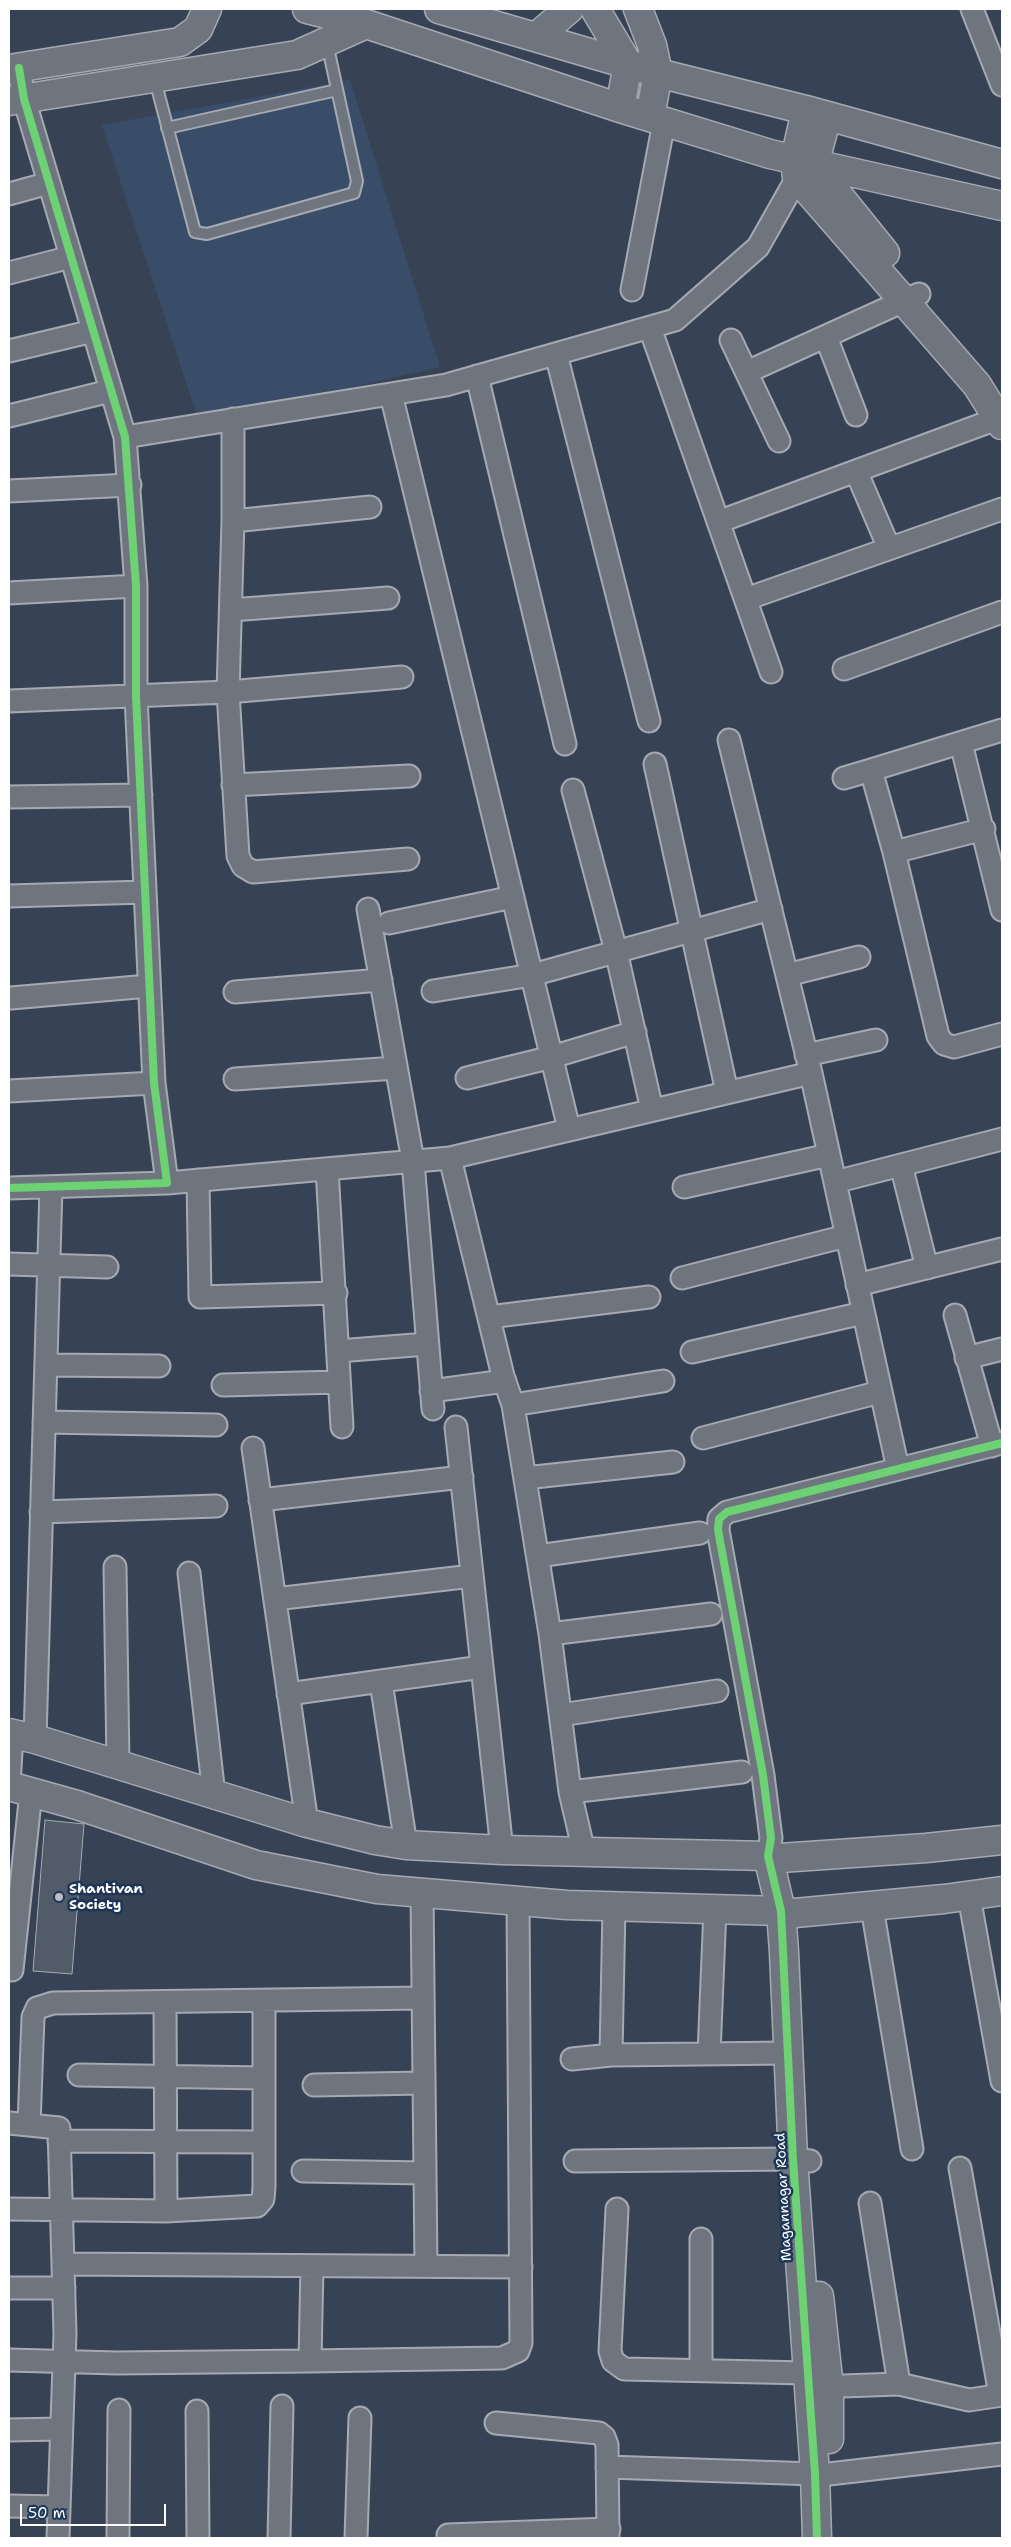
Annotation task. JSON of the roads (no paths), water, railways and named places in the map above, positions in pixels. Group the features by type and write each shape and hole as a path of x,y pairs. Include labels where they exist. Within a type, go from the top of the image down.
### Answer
{"main road":[{"path":"14,68 180,42 198,29 207,9"},
{"path":"307,9 366,24 620,108 770,154 802,168 1002,206"},
{"path":"440,9 658,73 817,113 1002,164"},
{"path":"536,36 570,9"},
{"path":"620,108 628,64 600,17 636,9 652,45 658,73 657,119"},
{"path":"16,100 297,55 366,24"},
{"path":"802,168 817,113"},
{"path":"802,168 912,298 1001,420"},
{"path":"912,298 1002,391"},
{"path":"19,1735 307,1823 375,1840 406,1845 584,1852 926,1848 1002,1840"},
{"path":"16,1788 85,1807 256,1865 377,1889 614,1907 788,1912 872,1907 1002,1891"},
{"path":"773,1850 788,1912"},
{"name":"Magannagar Road","path":"788,1912 788,2053 815,2266 815,2382 822,2474 834,2538"},
{"name":"Magannagar Road","path":"788,1912 802,2160"},
{"name":"Magannagar Road","path":"817,2538 822,2474"}],"street":[{"path":"972,9 1002,85"},
{"path":"14,68 16,100 49,183 125,437 136,586 136,696 154,1083 167,1183"},
{"path":"632,290 657,119"},
{"path":"125,437 446,385 675,320 758,247 802,168"},
{"path":"9,194 49,183"},
{"path":"9,273 71,257"},
{"path":"747,372 912,298"},
{"path":"650,328 772,672"},
{"path":"9,351 93,331"},
{"path":"826,337 856,415"},
{"path":"731,340 779,441"},
{"path":"556,354 649,721"},
{"path":"477,376 565,744"},
{"path":"9,416 110,391"},
{"path":"390,394 569,1129"},
{"path":"233,419 234,521 228,692 232,785 238,856 243,866 253,872 408,858"},
{"path":"718,522 1001,420"},
{"path":"856,471 889,548"},
{"path":"9,491 130,485"},
{"path":"234,521 370,507"},
{"path":"746,599 1002,509"},
{"path":"9,593 136,586"},
{"path":"231,610 388,598"},
{"path":"844,668 1002,612"},
{"path":"9,701 228,692 402,677"},
{"path":"844,778 1002,730"},
{"path":"729,740 809,1064 898,1469"},
{"path":"962,743 1002,910"},
{"path":"655,764 727,1092"},
{"path":"871,770 894,852 938,1036 944,1044 954,1046 1002,1034"},
{"path":"232,785 408,776"},
{"path":"573,790 616,951 652,1110"},
{"path":"9,797 141,795"},
{"path":"894,852 984,829"},
{"path":"9,896 145,892"},
{"path":"389,924 513,897"},
{"path":"368,908 413,1161 432,1400 505,1381"},
{"path":"433,991 532,975 691,929 771,909"},
{"path":"787,975 859,957"},
{"path":"235,992 381,980"},
{"path":"12,998 149,986"},
{"path":"467,1078 552,1057 635,1032"},
{"path":"9,1188 167,1183 450,1158 727,1092 876,1040"},
{"path":"235,1079 396,1068"},
{"path":"9,1091 154,1083"},
{"path":"835,1182 1002,1139"},
{"path":"684,1187 829,1155"},
{"path":"450,1158 505,1381 513,1405 550,1634 570,1792 584,1852"},
{"path":"901,1165 927,1268"},
{"path":"327,1169 336,1293 342,1426"},
{"path":"198,1180 200,1297 336,1293"},
{"path":"12,1970 19,1735 41,1512 51,1186"},
{"path":"682,1278 846,1236"},
{"path":"857,1285 1002,1249"},
{"path":"9,1264 107,1267"},
{"path":"489,1317 649,1297"},
{"path":"692,1352 863,1312"},
{"path":"773,1850 763,1775 718,1530 719,1519 727,1512 997,1445 966,1358 955,1316"},
{"path":"338,1350 427,1344"},
{"path":"966,1358 1002,1349"},
{"path":"46,1365 160,1366"},
{"path":"513,1405 663,1381"},
{"path":"223,1385 339,1382"},
{"path":"703,1438 880,1392"},
{"path":"44,1422 216,1425"},
{"path":"456,1427 502,1850"},
{"path":"253,1448 307,1823"},
{"path":"525,1478 673,1462"},
{"path":"260,1500 462,1476"},
{"path":"41,1512 216,1506"},
{"path":"538,1556 700,1533"},
{"path":"115,1566 118,1765"},
{"path":"189,1573 214,1796"},
{"path":"274,1599 472,1576"},
{"path":"550,1634 712,1614"},
{"path":"288,1694 482,1667"},
{"path":"381,1682 406,1845"},
{"path":"561,1715 717,1691"},
{"path":"570,1792 742,1772"},
{"path":"422,1893 426,2266"},
{"path":"969,1896 1002,2081"},
{"path":"9,2360 117,2363 502,2358 518,2351 521,2343 521,2267 518,1901"},
{"path":"611,2055 614,1907"},
{"path":"872,1907 912,2149"},
{"path":"709,2054 715,1909"},
{"path":"58,2538 64,2361 64,2288 59,2128 19,2124 33,2017 37,2008 53,2003 423,1998"},
{"path":"9,2209 166,2212 258,2206 263,2199 264,2001"},
{"path":"165,2002 166,2212"},
{"path":"572,2058 611,2055 788,2053"},
{"path":"79,2075 264,2078"},
{"path":"314,2084 424,2083"},
{"path":"59,2141 264,2142"},
{"path":"575,2160 802,2160"},
{"path":"617,2209 610,2351 614,2361 624,2369 701,2369 815,2382 899,2384 969,2400 1001,2395 960,2168"},
{"path":"302,2171 425,2172"},
{"path":"870,2203 899,2384"},
{"path":"701,2239 701,2369"},
{"path":"63,2264 521,2267"},
{"path":"310,2361 312,2266"},
{"path":"9,2288 64,2288"},
{"path":"279,2538 282,2406"},
{"path":"118,2538 119,2410"},
{"path":"197,2411 198,2538"},
{"path":"356,2538 360,2418"},
{"path":"448,2535 608,2534 607,2445 599,2433 496,2423"},
{"path":"9,2430 61,2429"},
{"path":"607,2467 822,2474 1002,2454"},
{"path":"9,2506 59,2507"}],"lane":[{"path":"154,78 195,232 207,234 354,193 357,181 327,42"},
{"path":"167,128 337,90"}],"place":[{"name":"Shantivan Society","path":"59,1897"}]}
